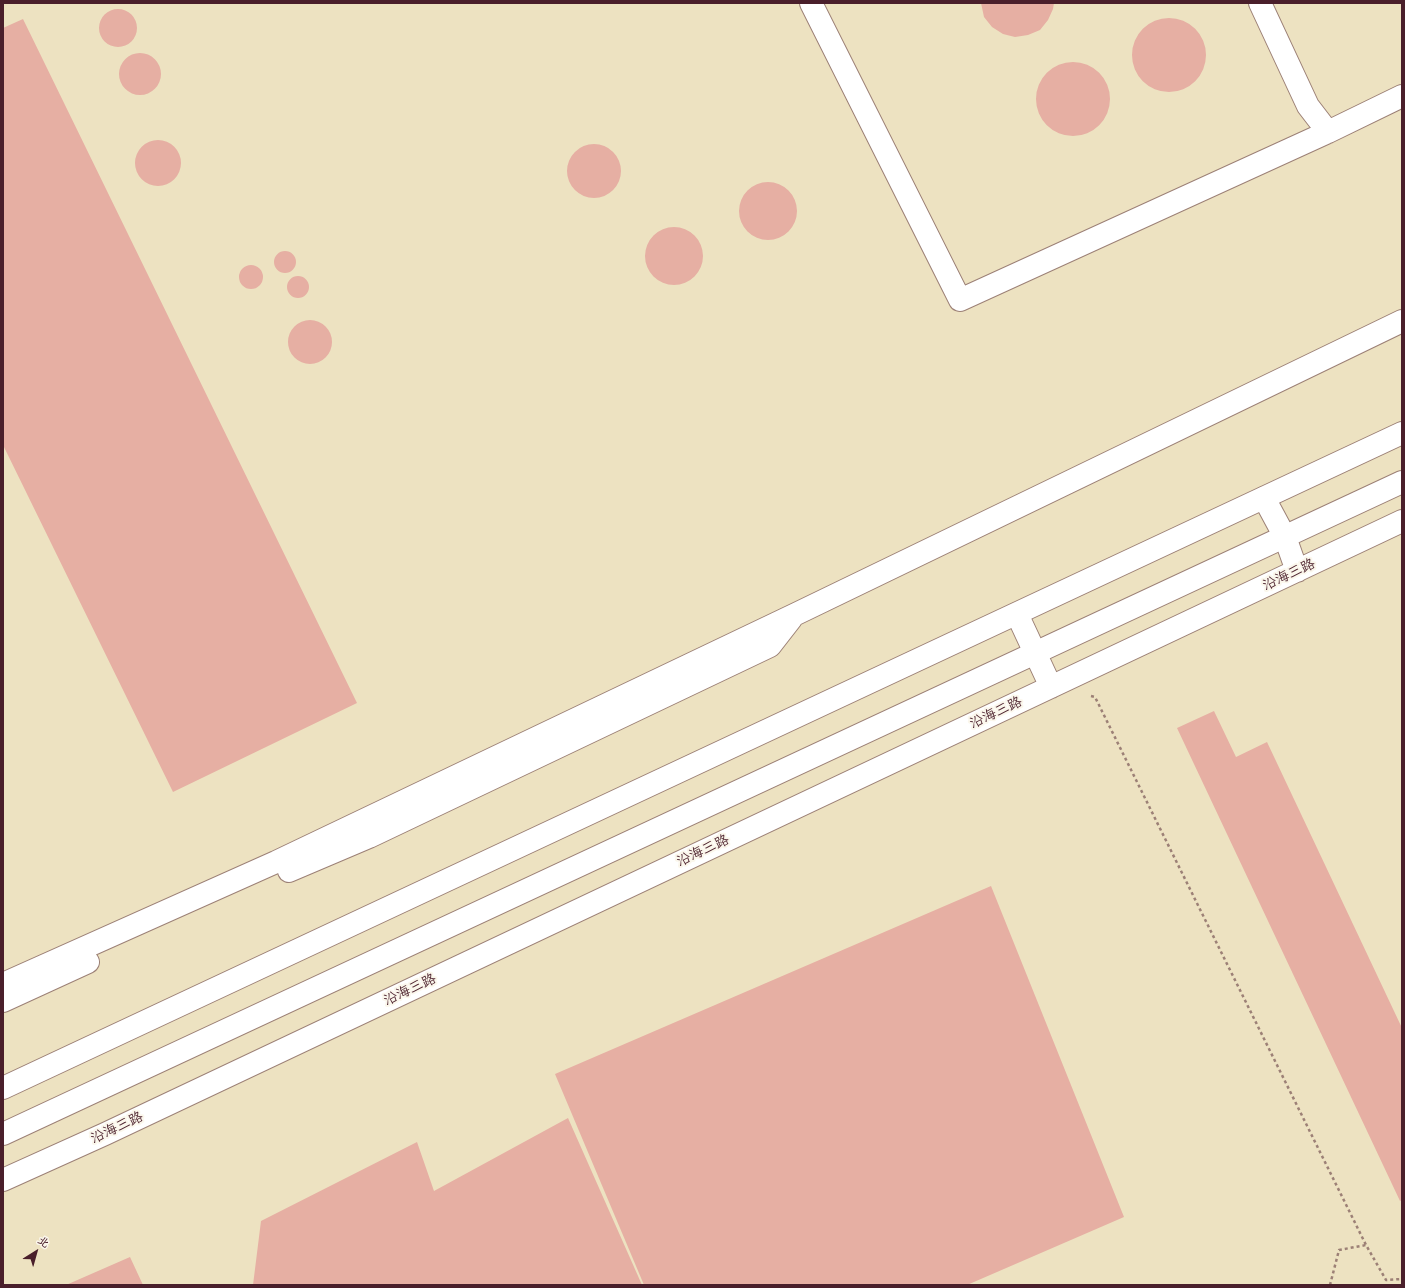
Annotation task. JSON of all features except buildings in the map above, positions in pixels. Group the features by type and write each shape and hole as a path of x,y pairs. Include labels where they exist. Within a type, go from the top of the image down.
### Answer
{"street":[{"path":"811,3 960,300 1328,132 1402,96"},
{"path":"1260,3 1308,106 1328,132"},
{"path":"3,984 276,862 796,614 1402,321"},
{"path":"3,1088 1402,433"},
{"path":"3,1134 1402,482"},
{"path":"1264,498 1285,537 1297,571"},
{"name":"沿海三路","path":"3,1180 112,1131 1402,521"},
{"path":"3,1001 270,879 369,837 770,646 796,614"},
{"path":"1017,614 1051,687"}],"path":[{"path":"1051,687 1095,698 1366,1245 1386,1280 1402,1280"},
{"path":"1330,1285 1339,1250 1366,1245"}]}
